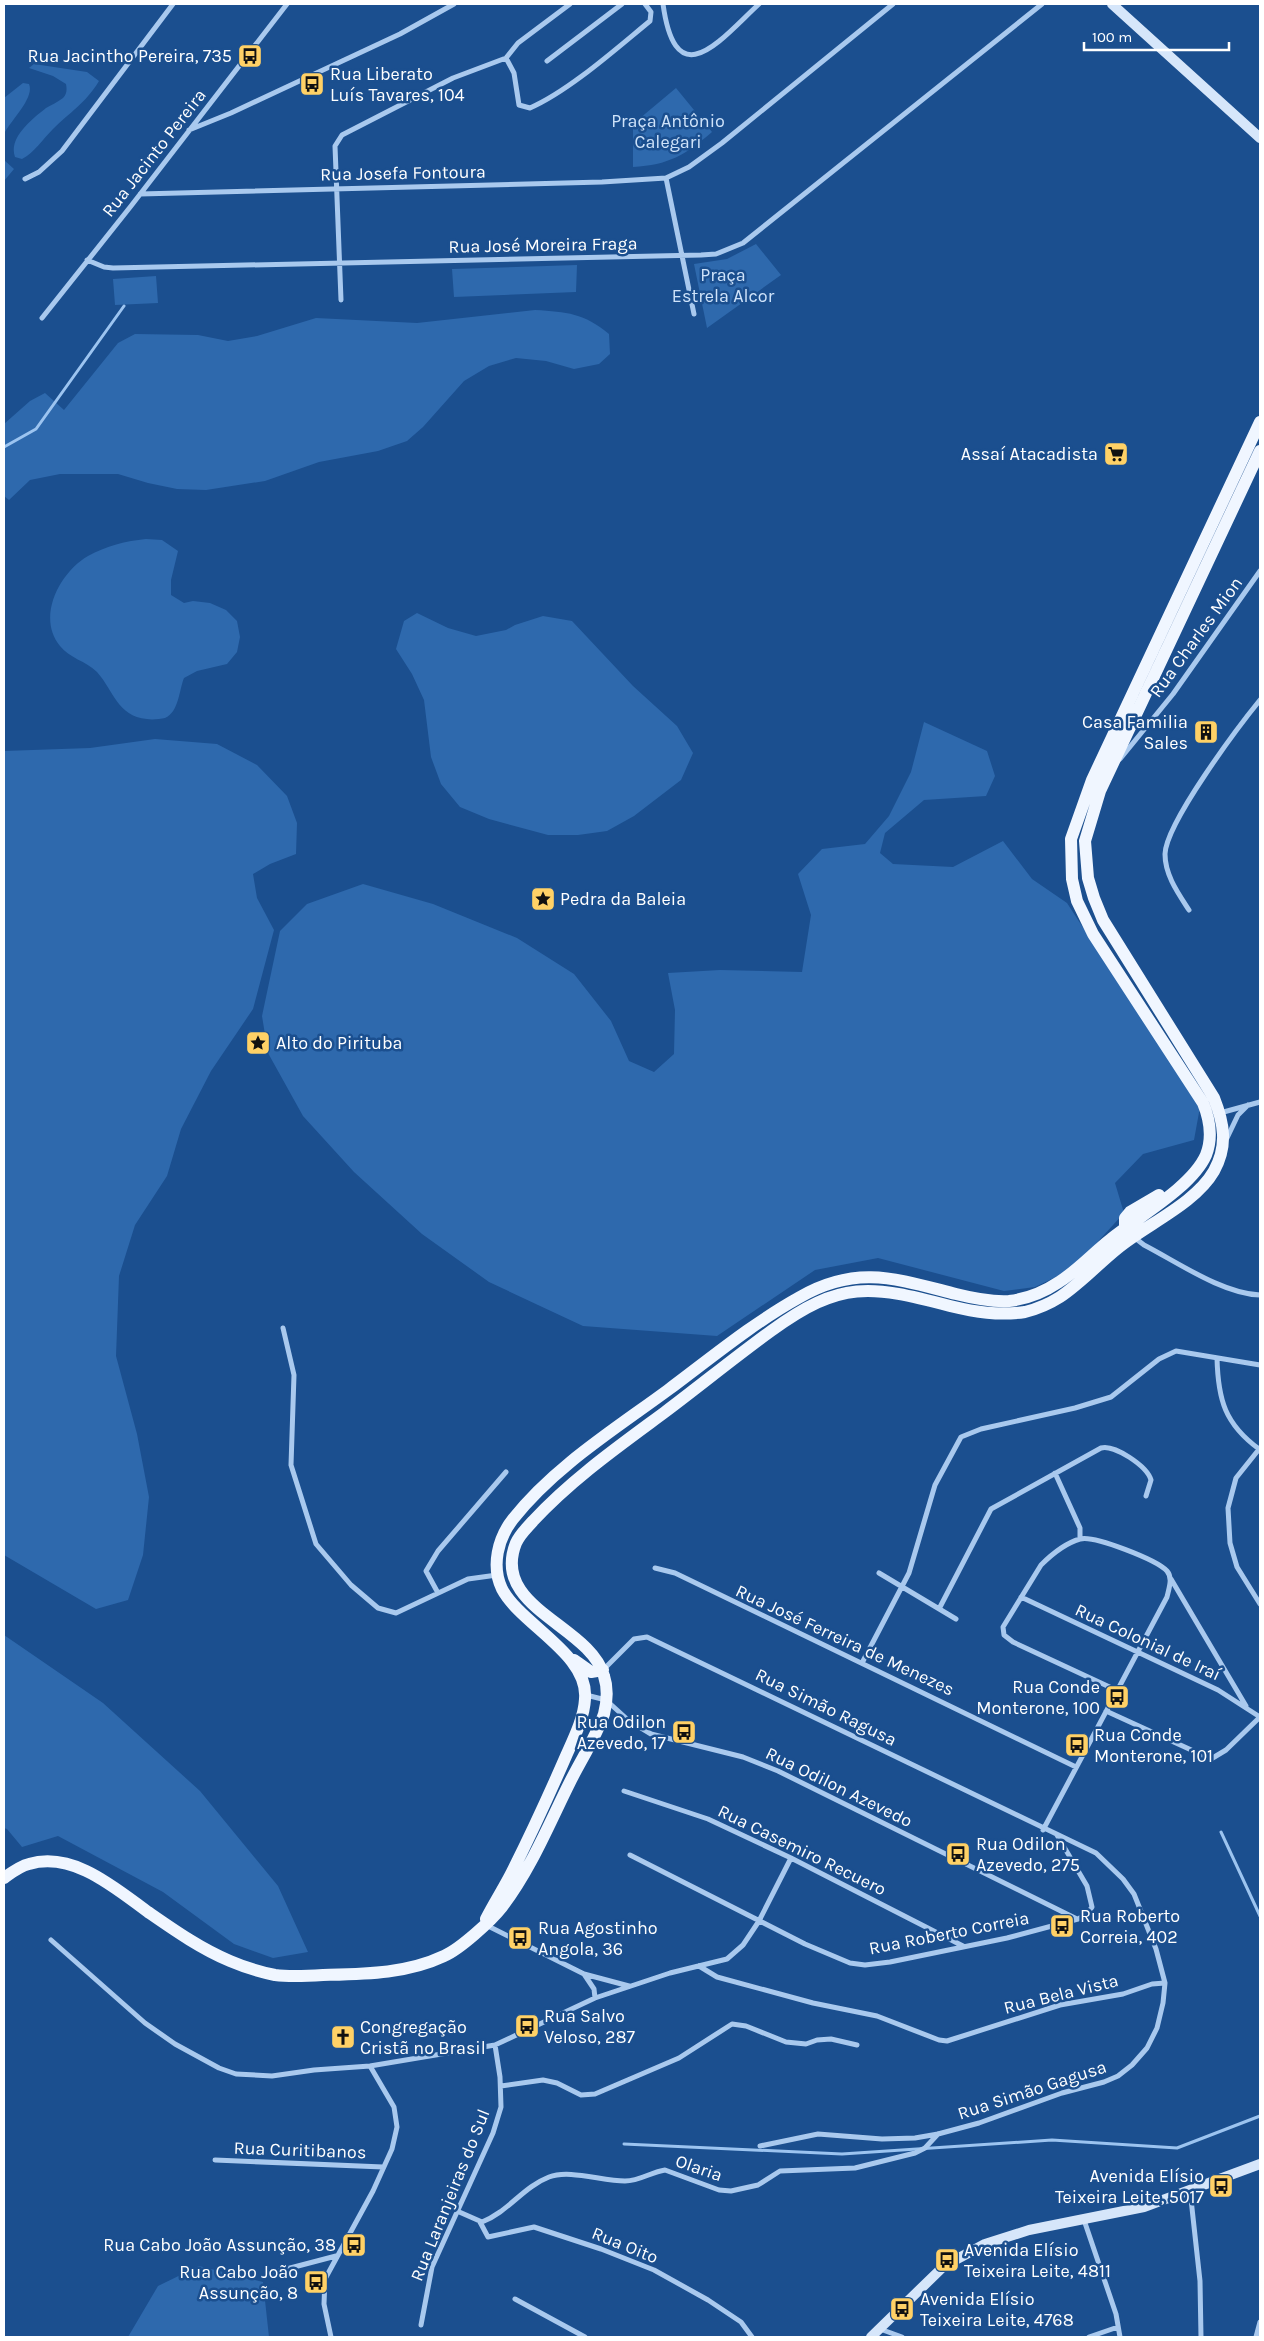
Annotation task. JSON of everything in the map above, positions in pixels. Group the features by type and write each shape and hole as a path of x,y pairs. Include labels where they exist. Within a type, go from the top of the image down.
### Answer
{"main road":[{"path":"1112,4 1260,138"},
{"path":"1192,77 1208,86 1260,131"},
{"path":"603,1670 592,1672 585,1669 512,1602 502,1588 497,1574 497,1553 512,1521 541,1490 619,1426 748,1331 797,1298 820,1286 839,1280 875,1276 987,1300 1007,1301 1028,1297 1044,1291 1129,1233 1197,1190 1214,1170 1221,1154 1224,1138 1214,1115 1093,934 1077,901 1072,879 1071,839 1089,787 1260,422"},
{"path":"1129,1233 1125,1218 1130,1212 1195,1171 1207,1153 1214,1115 1214,1098 1103,920 1088,878 1085,841 1095,801 1108,773 1130,740 1260,451"},
{"path":"4,1878 28,1864 50,1862 69,1865 90,1873 119,1889 201,1946 228,1960 263,1972 295,1977 362,1975 415,1966 448,1955 498,1912 537,1850 599,1724 606,1700 606,1683 603,1670 598,1662 581,1643 530,1602 515,1580 512,1569 515,1545 520,1535 553,1499 772,1330 800,1311 827,1298 852,1291 878,1290 993,1314 1021,1312 1044,1306 1057,1299 1129,1233"},
{"path":"484,1924 511,1874 558,1774 583,1712 586,1695 581,1675 554,1642"},
{"path":"871,2337 944,2266 984,2244 1029,2230 1144,2207 1260,2164"}],"street":[{"path":"25,179 39,172 62,151 173,4"},
{"name":"Rua Jacinto Pereira","path":"42,318 287,4"},
{"path":"188,130 231,113 400,34 454,4"},
{"path":"341,300 335,146 346,131 453,78 506,58 518,43 570,4"},
{"path":"547,60 622,4"},
{"path":"506,58 514,73 517,101 523,107 530,108 553,95 592,68 650,21 652,12 644,4"},
{"path":"663,4 664,16 676,45 684,54 691,56 704,53 759,4"},
{"path":"694,314 666,178 689,167 710,152 893,4"},
{"name":"Rua José Moreira Fraga","path":"87,260 104,267 113,268 716,254 743,244 1042,4"},
{"name":"Rua Josefa Fontoura","path":"140,194 602,182 666,178"},
{"name":"Rua Charles Mion","path":"1130,740 1174,694 1260,571"},
{"path":"1189,910 1174,886 1167,866 1165,852 1170,834 1182,810 1260,700"},
{"path":"1214,1115 1260,1102"},
{"path":"1221,1154 1234,1120 1248,1105"},
{"path":"1129,1233 1144,1245 1210,1279 1235,1290 1260,1295"},
{"path":"283,1328 294,1375 291,1466 316,1544 351,1585 378,1608 396,1613 468,1579 497,1574"},
{"path":"862,1663 903,1587 917,1551 935,1485 961,1437 981,1429 1075,1408 1111,1397 1159,1359 1176,1351 1260,1365"},
{"path":"1218,1358 1220,1385 1229,1419 1239,1433 1260,1448 1236,1478 1228,1508 1230,1544 1237,1567 1260,1604"},
{"path":"939,1609 991,1509 1100,1448 1109,1447 1131,1459 1149,1474 1150,1483 1146,1496"},
{"path":"438,1593 426,1571 438,1551 506,1472"},
{"path":"1056,1473 1080,1528 1080,1539"},
{"path":"1116,1690 1013,1642 1004,1635 1003,1627 1041,1565 1049,1557 1080,1539 1102,1540 1159,1565 1168,1571 1246,1706"},
{"name":"Rua José Ferreira de Menezes","path":"655,1568 675,1573 1076,1767"},
{"path":"879,1574 956,1618"},
{"path":"1043,1830 1136,1652 1167,1597 1171,1579"},
{"name":"Rua Colonial de Iraí","path":"1022,1597 1218,1690 1246,1706 1260,1717"},
{"name":"Rua Simão Ragusa","path":"603,1670 634,1639 648,1637 948,1781 1043,1830"},
{"name":"Rua Odilon Azevedo","path":"586,1695 606,1700 628,1720 651,1734 743,1757 778,1771 1078,1919"},
{"path":"1106,1711 1211,1759 1226,1750 1260,1717"},
{"name":"Rua Casemiro Recuero","path":"624,1791 708,1818 963,1946"},
{"name":"Rua Simão Gagusa","path":"760,2146 818,2134 914,2138 938,2134 979,2123 1062,2093 1104,2082 1118,2076 1132,2065 1157,2028 1163,2002 1165,1982 1156,1949 1138,1903 1123,1879 1096,1853 1043,1830"},
{"path":"1056,1835 1087,1886 1091,1898 1092,1907 1087,1914 1078,1919"},
{"name":"Rua Roberto Correia","path":"630,1855 758,1921 831,1956 850,1963 865,1965 890,1962 1078,1919"},
{"path":"51,1940 145,2023 175,2044 219,2068 236,2074 272,2076 314,2070 370,2066 495,2045 595,1998 630,1986 727,1959 737,1952 758,1921 791,1858"},
{"path":"484,1924 584,1974 630,1986"},
{"name":"Rua Bela Vista","path":"699,1966 717,1977 813,2003 877,2016 939,2040 947,2041 964,2034 1060,2005 1123,1994 1152,1984 1165,1982"},
{"path":"584,1974 594,1989 595,1998"},
{"path":"501,2086 543,2080 557,2083 581,2095 595,2094 679,2058 732,2024 746,2026 786,2042 806,2044 821,2039 831,2039 857,2045"},
{"name":"Rua Laranjeiras do Sul","path":"420,2325 432,2267 493,2133 501,2107 501,2086 495,2045"},
{"path":"331,2337 325,2313 323,2289 327,2272 373,2191 396,2137 396,2117 388,2096 370,2066"},
{"name":"Olaria","path":"480,2222 502,2212 534,2185 555,2175 623,2181 639,2180 658,2171 665,2170 719,2190 731,2191 758,2184 780,2171 855,2168 915,2153 925,2148 938,2134"},
{"name":"Rua Curitibanos","path":"215,2160 383,2167"},
{"path":"1190,2189 1200,2281 1201,2337"},
{"path":"457,2211 480,2222"},
{"path":"1084,2220 1100,2261 1120,2337"},
{"name":"Rua Oito","path":"480,2222 489,2237 534,2227 639,2264 708,2300 741,2322 752,2337"},
{"path":"276,2272 337,2256"},
{"path":"515,2299 584,2337"},
{"path":"1256,2337 1260,2322"},
{"path":"1089,2337 1118,2327"},
{"path":"880,2329 902,2337"}],"green space":[{"path":"34,64 87,72 99,81 83,102 53,129 35,149 22,159 15,157 15,143 18,136 34,118 63,98 66,91 66,84 53,76 29,68"},
{"path":"23,83 29,84 28,96 4,134 4,98"},
{"name":"Praça Antônio Calegari","path":"676,88 712,132 685,153 667,161 633,167 633,124"},
{"path":"4,160 14,169 4,181"},
{"name":"Praça Estrela Alcor","path":"756,244 781,275 707,328 694,264 727,259"},
{"path":"577,265 576,292 454,297 452,269"},
{"path":"156,276 158,303 115,305 113,279"},
{"path":"535,310 575,315 600,327 609,334 610,354 599,364 574,369 546,361 516,358 489,366 464,381 423,427 407,441 378,451 319,462 265,481 206,490 177,489 118,474 60,474 30,480 9,500 4,496 4,424 30,401 45,393 64,410 118,343 135,334 198,335 228,341 257,336 316,318 417,323"},
{"path":"146,539 162,540 178,551 171,580 171,595 184,603 193,601 210,603 226,610 237,621 240,637 237,652 227,664 197,671 184,678 173,711 165,718 154,719 137,717 122,708 97,672 68,654 60,646 53,634 50,622 54,596 68,573 78,563 95,552 109,547"},
{"path":"417,613 448,628 476,636 506,630 543,616 572,621 633,686 677,726 693,753 681,780 634,816 607,831 578,835 548,835 489,819 460,807 441,784 431,757 424,700 412,674 396,649 404,621"},
{"path":"924,722 987,751 995,776 986,796 924,800 885,833 880,853 893,864 953,867 1003,841 1032,879 1067,903 1200,1107 1194,1140 1143,1154 1115,1183 1124,1213 1082,1259 1060,1275 1035,1287 1004,1291 878,1258 815,1270 717,1336 583,1326 489,1282 422,1234 354,1172 303,1116 268,1053 262,1016 280,931 307,904 363,884 433,904 517,938 574,974 611,1021 629,1061 654,1072 674,1054 675,1010 668,973 720,970 802,972 811,915 798,874 822,849 865,844 889,816 911,772"},
{"path":"155,739 217,744 257,765 287,796 297,823 296,854 270,864 253,874 257,898 274,930 253,1009 211,1071 181,1129 167,1176 135,1225 119,1276 116,1356 137,1434 149,1497 143,1555 128,1600 96,1609 4,1555 4,751 90,748"},
{"path":"4,1635 103,1703 200,1791 278,1886 308,1952 273,1958 234,1944 163,1892 58,1836 22,1847 4,1828"},
{"path":"199,2266 263,2282 269,2337 128,2337 158,2286"}],"waterway":[{"path":"4,447 36,429 124,306"},
{"path":"1221,1832 1260,1916"},
{"path":"624,2144 842,2154 1052,2140 1177,2148 1260,2116"}],"place":[{"name":"Rua Jacintho Pereira, 735","path":"250,56"},
{"name":"Rua Liberato Luís Tavares, 104","path":"312,84"},
{"name":"Assaí Atacadista","path":"1116,454"},
{"name":"Casa Familia Sales","path":"1206,732"},
{"name":"Pedra da Baleia","path":"543,899"},
{"name":"Alto do Pirituba","path":"258,1043"},
{"name":"Rua Conde Monterone, 100","path":"1117,1697"},
{"name":"Rua Odilon Azevedo, 17","path":"684,1732"},
{"name":"Rua Conde Monterone, 101","path":"1077,1745"},
{"name":"Rua Odilon Azevedo, 275","path":"958,1854"},
{"name":"Rua Roberto Correia, 402","path":"1062,1926"},
{"name":"Rua Agostinho Angola, 36","path":"520,1938"},
{"name":"Rua Salvo Veloso, 287","path":"527,2026"},
{"name":"Congregação Cristã no Brasil","path":"343,2037"},
{"name":"Avenida Elísio Teixeira Leite, 5017","path":"1221,2186"},
{"name":"Rua Cabo João Assunção, 38","path":"354,2245"},
{"name":"Avenida Elísio Teixeira Leite, 4811","path":"947,2260"},
{"name":"Rua Cabo João Assunção, 8","path":"316,2282"},
{"name":"Avenida Elísio Teixeira Leite, 4768","path":"902,2309"}]}
